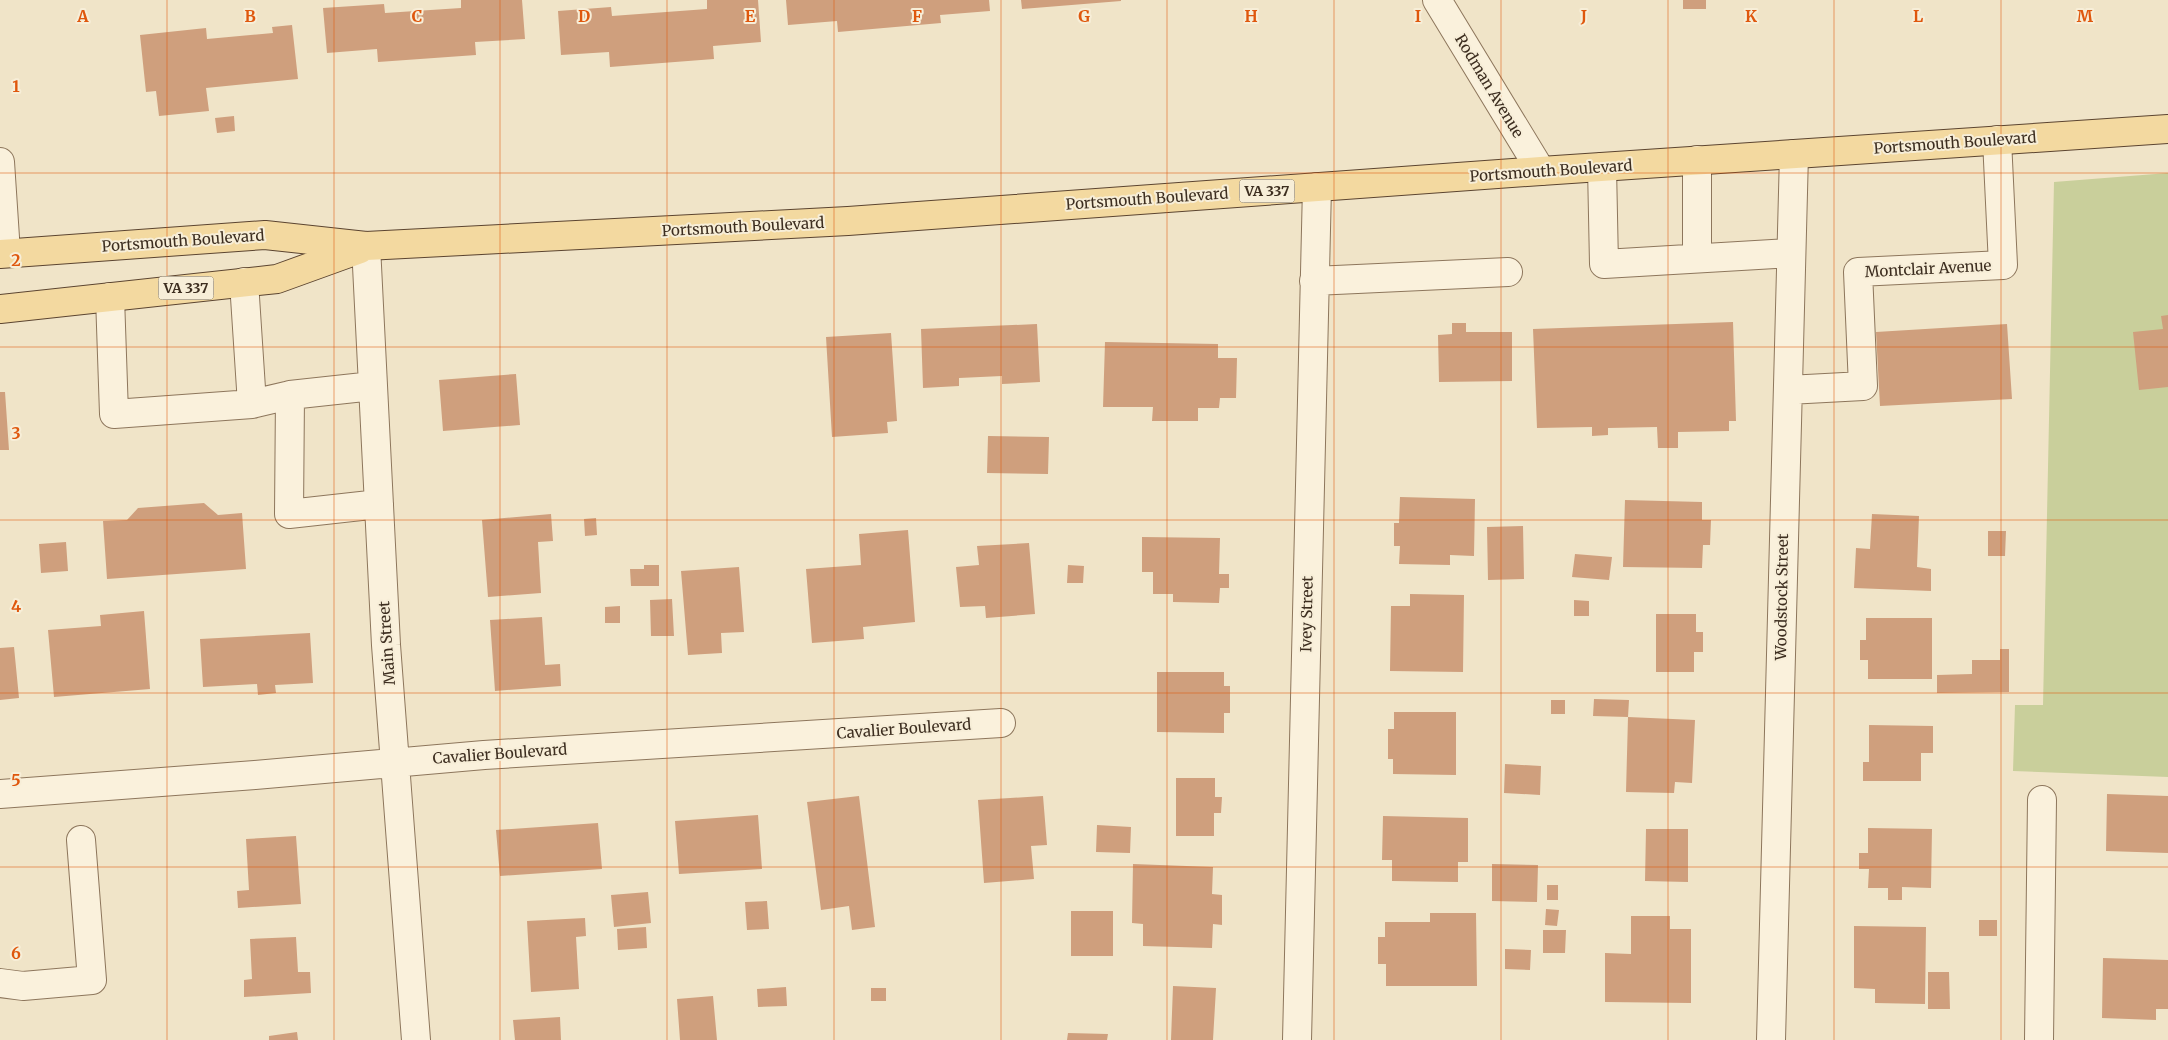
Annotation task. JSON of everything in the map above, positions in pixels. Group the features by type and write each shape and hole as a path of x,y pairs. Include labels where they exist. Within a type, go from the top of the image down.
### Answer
{"main road":[{"name":"Portsmouth Boulevard","path":"3,253 265,235 366,246 848,222 1696,160 2168,129"},
{"name":"Portsmouth Boulevard","path":"0,308 277,279 366,246"}],"street":[{"name":"Rodman Avenue","path":"1437,0 1541,171"},
{"name":"Montclair Avenue","path":"1788,390 1864,386 1858,272 2003,265 1997,140"},
{"name":"Woodstock Street","path":"1771,1040 1794,154"},
{"path":"1696,160 1697,258"},
{"path":"0,162 3,253"},
{"path":"1602,167 1604,264 1791,253"},
{"name":"Ivey Street","path":"1297,1040 1316,187"},
{"name":"Main Street","path":"366,246 386,645 416,1040"},
{"path":"1314,281 1508,272"},
{"path":"244,282 252,404"},
{"path":"110,297 114,414 252,404 290,395 373,386"},
{"path":"290,395 289,514 379,504"},
{"name":"Cavalier Boulevard","path":"0,794 484,755 1001,723"},
{"path":"2039,1040 2042,800"},
{"path":"0,983 23,986 92,980 81,840"}],"green space":[{"path":"2168,173 2168,777 2013,771 2015,705 2043,705 2054,182"}],"building":[{"path":"461,0 522,0 525,39 475,42 476,55 378,62 377,49 327,53 323,8 384,4 385,13 461,8"},
{"path":"707,0 758,0 761,42 713,46 714,59 610,67 609,52 561,55 558,11 611,7 612,16 707,9"},
{"path":"786,0 989,0 990,11 940,15 941,23 838,32 837,21 788,25"},
{"path":"1021,0 1121,0 1121,1 1022,9"},
{"path":"1683,0 1706,0 1706,9 1683,9"},
{"path":"292,25 298,79 206,88 209,111 159,116 156,91 146,92 140,35 206,28 207,39 273,33 272,27"},
{"path":"234,116 235,131 217,133 215,118"},
{"path":"2168,315 2168,387 2139,390 2133,332 2163,329 2161,316"},
{"path":"1733,322 1736,421 1729,421 1729,431 1678,432 1678,448 1658,448 1657,427 1608,428 1608,435 1592,436 1592,427 1537,428 1533,329"},
{"path":"1452,323 1466,323 1466,332 1512,332 1512,381 1439,382 1438,335 1452,334"},
{"path":"1037,324 1040,382 1002,384 1002,376 959,378 959,386 923,388 921,329"},
{"path":"2007,324 2012,399 1880,406 1876,332"},
{"path":"891,333 897,421 887,422 888,433 832,437 826,337"},
{"path":"1105,342 1218,344 1218,358 1237,358 1236,398 1220,398 1219,408 1198,408 1198,421 1152,421 1153,407 1103,407"},
{"path":"516,374 520,425 443,431 439,380"},
{"path":"0,392 5,392 9,450 0,450"},
{"path":"988,436 1049,437 1048,474 987,473"},
{"path":"1400,497 1475,499 1474,556 1450,555 1450,565 1399,564 1400,546 1394,546 1394,523 1399,523"},
{"path":"1625,500 1702,502 1702,520 1711,520 1710,545 1703,545 1702,568 1623,567"},
{"path":"204,503 218,515 242,513 246,569 107,579 103,521 127,520 138,508"},
{"path":"551,514 553,541 538,542 541,593 488,597 482,520"},
{"path":"1872,514 1919,516 1917,567 1931,569 1931,591 1854,588 1856,548 1870,549"},
{"path":"596,518 597,535 585,536 584,519"},
{"path":"1523,526 1524,579 1488,580 1487,527"},
{"path":"908,530 915,622 863,627 864,639 812,643 806,569 861,565 859,534"},
{"path":"1988,531 2006,531 2005,556 1988,556"},
{"path":"1142,537 1220,538 1219,574 1229,574 1229,588 1220,588 1219,603 1173,602 1173,594 1153,594 1153,572 1142,572"},
{"path":"66,542 68,571 41,573 39,544"},
{"path":"1029,543 1035,614 986,618 985,606 960,607 956,567 979,565 977,546"},
{"path":"1575,554 1612,557 1609,580 1572,577"},
{"path":"644,565 659,565 659,586 631,586 630,569 644,569"},
{"path":"1068,565 1084,566 1083,583 1067,583"},
{"path":"739,567 744,632 721,633 722,653 688,655 681,571"},
{"path":"1410,594 1464,595 1463,672 1390,671 1391,606 1410,606"},
{"path":"672,599 674,636 651,636 650,600"},
{"path":"1574,600 1589,601 1589,616 1574,616"},
{"path":"620,606 620,623 605,623 605,607"},
{"path":"144,611 150,689 54,697 48,630 101,626 100,615"},
{"path":"1656,614 1696,614 1696,632 1703,632 1703,652 1694,652 1694,672 1656,672"},
{"path":"542,617 545,665 560,664 561,686 495,691 490,620"},
{"path":"1866,618 1932,618 1932,679 1868,679 1868,660 1860,660 1860,640 1866,640"},
{"path":"310,633 313,683 275,685 276,693 258,695 257,684 203,687 200,639"},
{"path":"14,647 19,698 0,700 0,648"},
{"path":"2000,649 2009,649 2009,692 1937,693 1937,675 1972,674 1972,660 2000,660"},
{"path":"1157,672 1224,672 1224,686 1230,686 1230,713 1224,713 1224,733 1157,732"},
{"path":"1594,699 1629,700 1628,717 1593,716"},
{"path":"1551,700 1565,700 1565,714 1551,714"},
{"path":"1394,712 1456,712 1456,775 1393,774 1393,759 1388,759 1388,729 1394,729"},
{"path":"1628,717 1695,720 1692,783 1675,782 1674,793 1626,792"},
{"path":"1869,725 1933,726 1933,753 1921,753 1921,781 1863,781 1863,762 1869,762"},
{"path":"1505,764 1541,766 1540,795 1504,793"},
{"path":"1176,778 1215,778 1215,797 1222,797 1221,813 1214,813 1214,836 1176,836"},
{"path":"2107,794 2168,796 2168,853 2106,851"},
{"path":"859,796 875,927 852,930 849,906 821,910 807,802"},
{"path":"1043,796 1047,845 1031,846 1034,879 984,883 978,800"},
{"path":"758,815 762,869 679,874 675,821"},
{"path":"1383,816 1468,818 1468,862 1458,862 1458,882 1392,881 1392,860 1382,860"},
{"path":"598,823 602,869 500,876 496,830"},
{"path":"1097,825 1131,827 1130,853 1096,852"},
{"path":"1868,828 1932,829 1931,888 1902,887 1902,900 1888,900 1888,888 1868,888 1869,869 1859,869 1859,853 1868,853"},
{"path":"1646,829 1688,829 1688,882 1645,881"},
{"path":"296,836 301,904 238,908 237,891 249,890 246,839"},
{"path":"1133,864 1213,867 1212,894 1222,895 1222,925 1213,924 1212,948 1143,946 1143,924 1132,923"},
{"path":"1492,864 1538,865 1537,902 1492,901"},
{"path":"1547,885 1558,885 1558,900 1547,900"},
{"path":"648,892 651,923 614,927 611,895"},
{"path":"767,901 769,929 747,930 745,902"},
{"path":"1546,909 1559,910 1557,926 1545,925"},
{"path":"1071,911 1113,911 1113,956 1071,956"},
{"path":"1430,913 1476,913 1477,986 1386,986 1386,964 1378,964 1378,937 1385,937 1385,922 1430,922"},
{"path":"1631,916 1670,916 1670,929 1691,929 1691,1003 1605,1002 1605,953 1631,954"},
{"path":"585,918 586,936 576,937 579,989 531,992 527,921"},
{"path":"1979,920 1997,920 1997,936 1979,936"},
{"path":"1854,926 1926,927 1925,1004 1875,1003 1875,989 1854,988"},
{"path":"646,927 647,948 618,950 617,929"},
{"path":"1543,930 1566,930 1565,953 1543,953"},
{"path":"296,937 298,972 310,972 311,993 244,997 244,980 252,979 250,939"},
{"path":"1505,949 1531,950 1530,970 1505,969"},
{"path":"2103,958 2168,960 2168,1009 2156,1009 2156,1020 2102,1018"},
{"path":"1928,972 1949,972 1950,1009 1928,1009"},
{"path":"1173,986 1216,988 1213,1040 1171,1040"},
{"path":"786,987 787,1006 758,1007 757,989"},
{"path":"871,988 886,988 886,1001 871,1001"},
{"path":"713,996 717,1040 680,1040 677,999"},
{"path":"560,1017 561,1040 515,1040 513,1020"},
{"path":"297,1032 298,1040 269,1040 269,1036"},
{"path":"1068,1033 1108,1034 1107,1040 1067,1040"}]}
